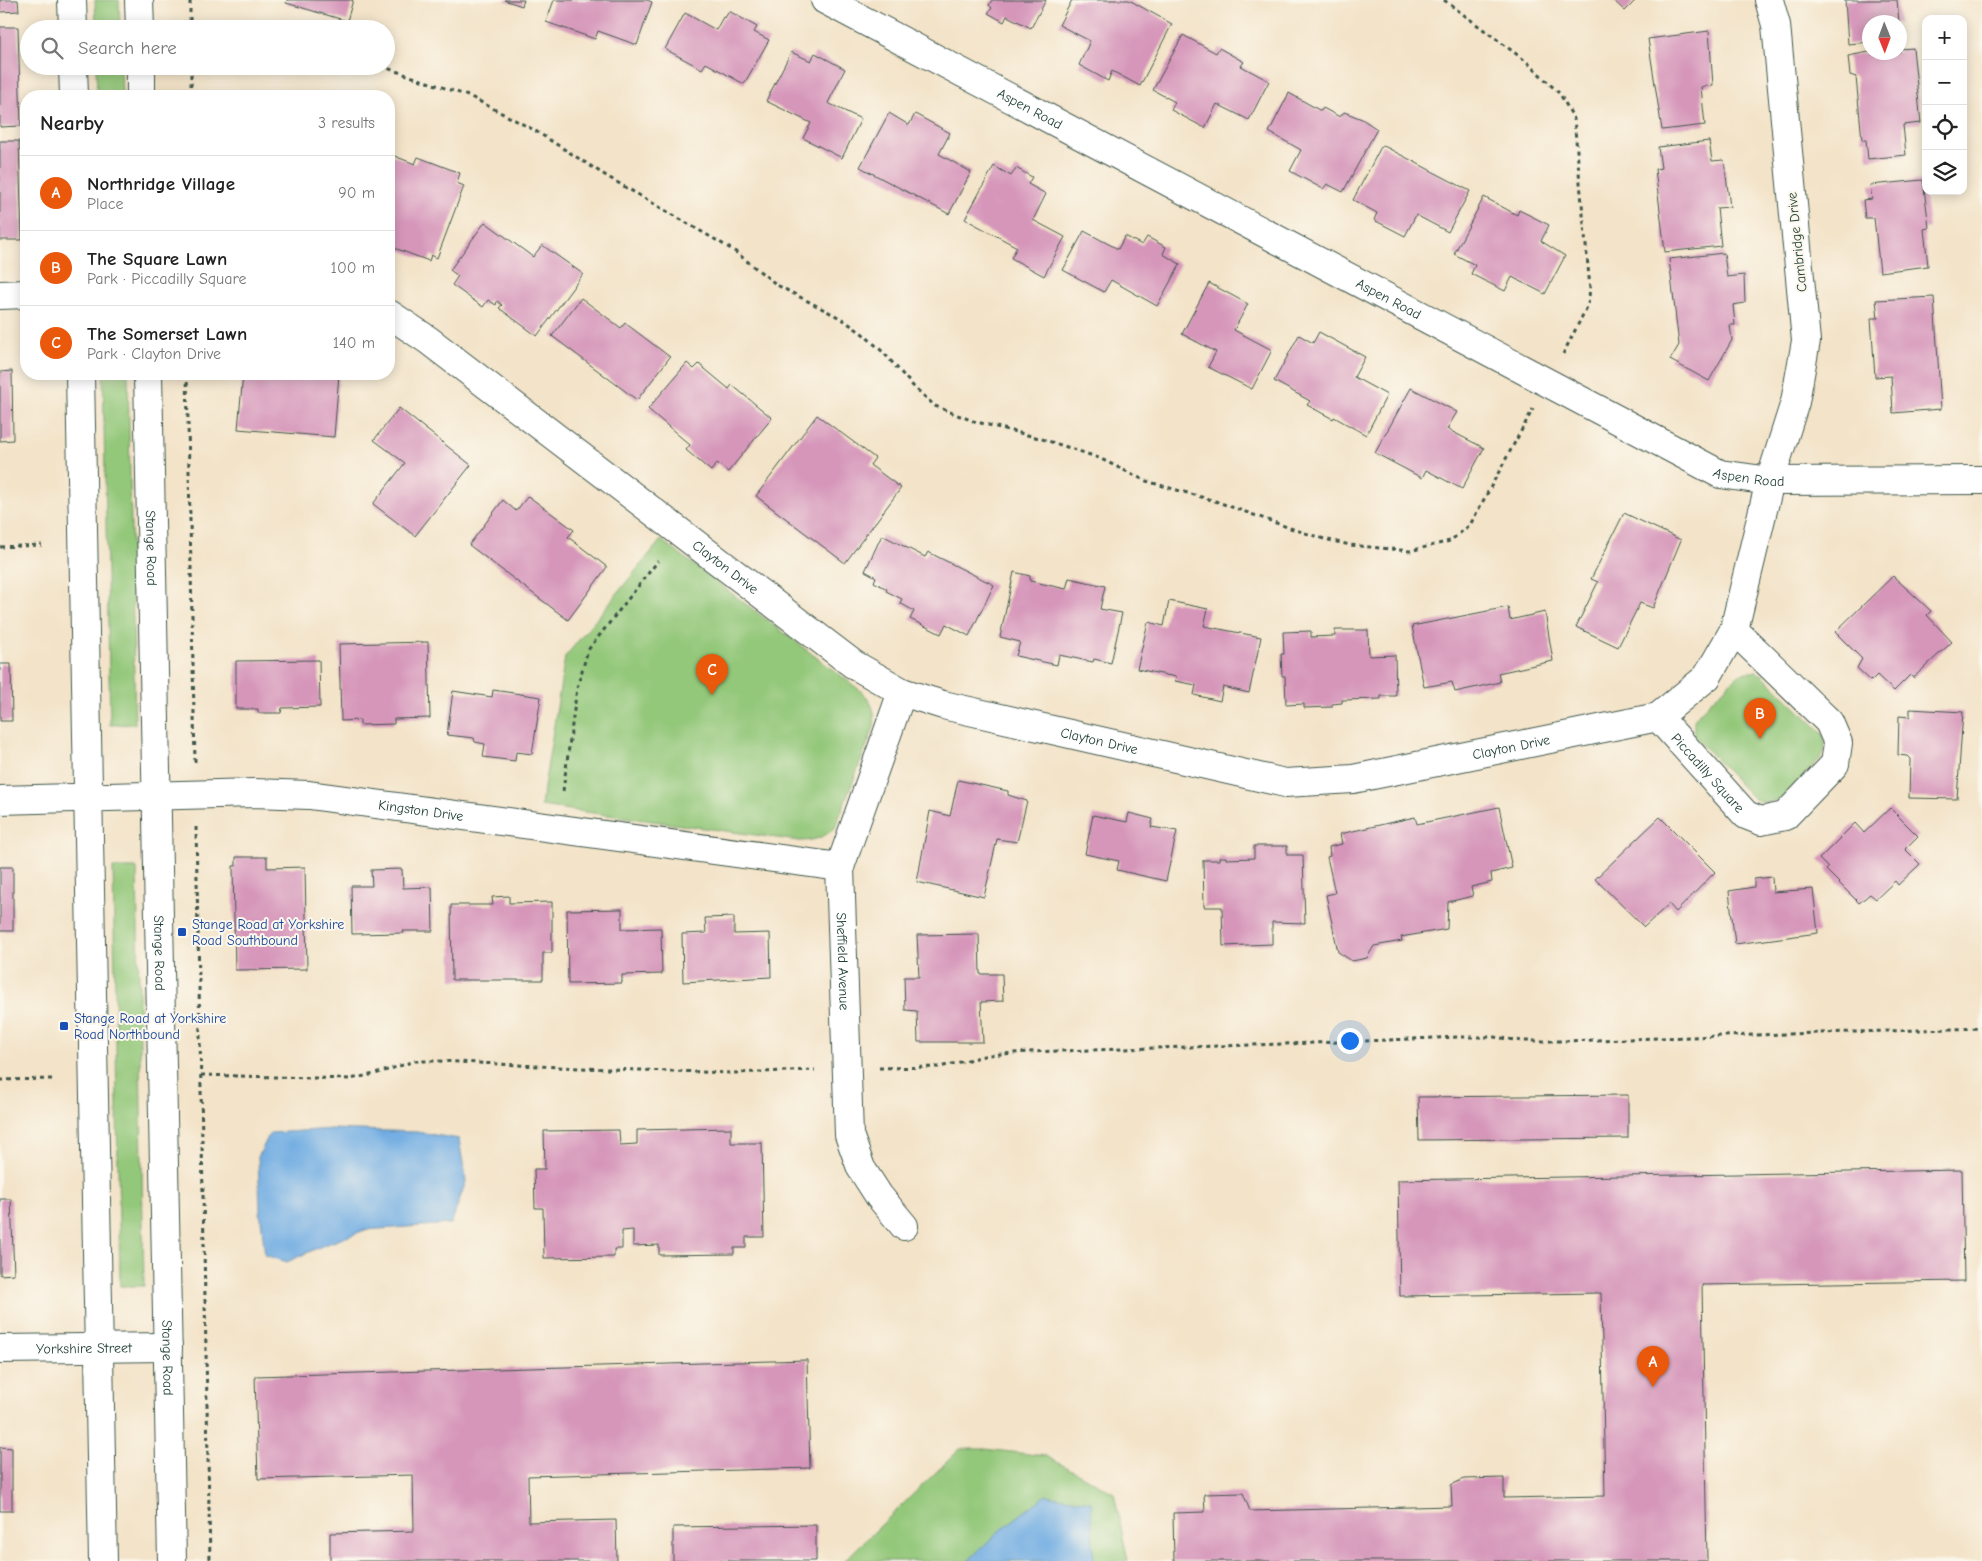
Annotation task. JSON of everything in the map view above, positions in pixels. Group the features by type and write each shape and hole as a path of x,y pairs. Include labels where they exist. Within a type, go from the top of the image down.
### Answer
{"street":[{"path":"72,0 73,20"},
{"path":"139,0 140,20"},
{"name":"Aspen Road","path":"825,0 1720,474 1770,481 1982,480"},
{"name":"Cambridge Drive","path":"1769,0 1776,25 1806,341 1795,402 1770,481"},
{"path":"73,75 74,90"},
{"path":"141,75 142,90"},
{"path":"0,295 20,294"},
{"name":"Clayton Drive","path":"395,318 428,340 853,664 902,692 961,711 1285,783 1353,779 1658,717 1707,677 1734,630 1770,481"},
{"path":"80,380 103,1561"},
{"name":"Stange Road","path":"148,380 172,1561"},
{"name":"Piccadilly Square","path":"1658,717 1746,815 1761,821 1785,816 1835,764 1838,743 1829,722 1734,630"},
{"name":"Sheffield Avenue","path":"902,692 840,867 849,1135 861,1168 879,1196 904,1226"},
{"name":"Kingston Drive","path":"0,800 254,793 309,795 840,867"},
{"name":"Yorkshire Street","path":"0,1349 168,1347"}],"path":[{"path":"190,0 190,20"},
{"path":"395,71 480,102 534,130 608,177 733,250 777,285 842,319 862,334 883,352 913,386 935,406 973,421 1039,438 1099,458 1122,471 1161,486 1215,501 1324,539 1350,545 1410,550 1450,540 1470,525 1588,305 1590,288 1574,119 1560,94 1527,62 1444,0"},
{"path":"191,75 192,90"},
{"path":"187,380 195,768"},
{"path":"0,547 42,546"},
{"path":"563,791 577,688 588,650 658,561"},
{"path":"196,820 210,1561"},
{"path":"201,1075 350,1079 415,1062 438,1061 733,1073 940,1067 988,1056 1028,1052 1304,1044 1459,1037 1494,1037 1522,1041 1562,1041 1982,1028"},
{"path":"0,1080 52,1079"}],"green space":[{"path":"95,0 119,0 120,20 96,20"},
{"path":"96,75 121,75 122,90 97,90"},
{"path":"103,380 128,380 135,724 110,725"},
{"path":"661,540 861,691 868,699 874,711 874,727 835,828 822,837 814,840 799,841 541,806 565,657"},
{"path":"1756,672 1763,675 1823,734 1825,744 1820,759 1780,800 1761,802 1753,798 1694,736 1694,720 1701,711 1739,674"},
{"path":"113,868 137,868 144,1286 120,1286"},
{"path":"960,1449 985,1449 1046,1456 1114,1493 1128,1561 844,1561"}],"water":[{"path":"332,1129 417,1132 459,1139 466,1181 451,1224 365,1230 322,1246 287,1262 265,1255 260,1211 258,1157 270,1133"},
{"path":"1046,1495 1091,1502 1094,1561 968,1561 998,1532"}],"building":[{"path":"0,0 18,0 19,11 0,12"},
{"path":"287,0 353,0 347,20 286,3"},
{"path":"504,0 524,0 522,6"},
{"path":"554,0 647,0 652,2 637,45 598,31 595,39 546,22"},
{"path":"992,0 1046,0 1031,28 1007,16 1004,22 988,13 992,8 989,5"},
{"path":"1072,0 1129,0 1172,24 1140,86 1112,71 1108,81 1079,65 1090,41 1059,25"},
{"path":"1613,0 1636,0 1625,11"},
{"path":"1845,0 1897,0 1898,15 1862,15 1862,43 1848,44"},
{"path":"729,11 757,27 754,32 769,40 744,84 706,63 702,69 665,49 685,13 716,30 723,17 725,18"},
{"path":"0,27 18,27 20,126 0,127"},
{"path":"1709,31 1713,85 1701,87 1705,125 1662,130 1648,39"},
{"path":"1183,35 1216,53 1219,48 1244,62 1241,66 1269,81 1249,120 1217,104 1205,128 1171,110 1175,102 1153,90"},
{"path":"1907,48 1913,48 1921,123 1903,125 1906,155 1868,159 1866,140 1862,140 1856,77 1850,75 1848,56 1862,53 1862,60 1907,60"},
{"path":"791,52 811,61 815,53 845,69 828,103 861,119 842,158 803,138 811,123 766,101"},
{"path":"1289,93 1321,111 1323,108 1340,117 1344,112 1362,119 1377,129 1343,192 1327,184 1323,189 1290,171 1301,150 1269,132"},
{"path":"889,113 909,125 915,114 950,133 939,154 971,172 949,214 860,167"},
{"path":"0,141 19,141 20,240 0,240"},
{"path":"1709,141 1712,161 1724,160 1730,207 1717,208 1721,246 1665,252 1655,169 1661,168 1658,147"},
{"path":"1382,145 1470,191 1448,232 1416,215 1405,236 1374,220 1377,213 1353,200"},
{"path":"395,156 415,164 418,157 460,173 457,183 464,186 437,258 431,255 429,261 395,248"},
{"path":"994,166 1011,176 1016,168 1032,177 1028,184 1046,194 1033,220 1065,237 1044,276 1011,258 1017,247 965,219"},
{"path":"1922,180 1922,195 1925,195 1929,228 1924,229 1928,266 1880,272 1874,218 1865,218 1863,200 1872,199 1870,185"},
{"path":"1484,197 1517,215 1519,210 1549,225 1541,241 1565,256 1545,294 1512,277 1505,291 1471,274 1475,265 1454,254"},
{"path":"485,222 533,257 542,245 583,274 537,336 499,308 502,305 497,301 496,305 488,300 483,307 452,285 458,276 450,270"},
{"path":"1084,231 1118,249 1125,236 1142,245 1147,237 1166,247 1163,254 1180,264 1157,306 1111,280 1104,292 1063,270"},
{"path":"1724,253 1727,277 1744,275 1745,303 1733,305 1735,325 1730,325 1732,340 1709,381 1670,360 1679,345 1669,259"},
{"path":"1209,283 1248,304 1234,330 1272,350 1252,389 1208,367 1216,352 1182,334"},
{"path":"1934,297 1941,409 1893,413 1891,376 1875,377 1871,318 1878,318 1876,300"},
{"path":"581,298 621,328 625,323 670,357 637,400 552,336"},
{"path":"1319,332 1365,357 1354,377 1387,395 1366,435 1334,417 1333,419 1307,405 1310,401 1274,381 1299,335 1313,343"},
{"path":"687,363 694,369 699,364 729,389 732,385 772,418 728,472 717,463 711,471 686,450 690,445 648,409"},
{"path":"12,371 13,440 0,441 0,372"},
{"path":"242,380 339,380 334,437 238,429"},
{"path":"1411,388 1457,412 1447,429 1484,448 1462,489 1426,470 1422,478 1375,453"},
{"path":"399,408 471,465 415,536 373,504 405,463 374,440"},
{"path":"817,415 875,458 870,465 901,488 845,563 756,496"},
{"path":"528,496 574,530 568,537 607,567 568,620 469,545 503,500 516,511"},
{"path":"1624,513 1681,540 1653,608 1640,603 1618,647 1576,627 1598,582 1591,579"},
{"path":"882,535 925,557 928,552 994,585 969,636 946,624 941,634 910,619 914,611 900,603 902,599 874,582 876,577 865,571"},
{"path":"1014,572 1030,576 1030,581 1066,589 1069,578 1105,586 1100,609 1122,613 1111,663 1094,659 1093,662 1059,655 1057,665 1016,656 1020,642 1000,637"},
{"path":"1893,576 1931,611 1927,615 1952,642 1913,678 1910,675 1894,691 1877,675 1871,681 1857,668 1862,659 1835,632"},
{"path":"1169,601 1208,609 1204,626 1261,637 1249,693 1223,687 1220,701 1194,695 1196,685 1175,681 1176,677 1137,669 1148,622 1164,626"},
{"path":"1508,607 1510,620 1545,612 1553,661 1498,673 1500,682 1455,692 1452,682 1424,687 1412,626"},
{"path":"1335,630 1368,630 1369,656 1395,655 1396,696 1381,696 1381,699 1342,700 1342,703 1332,704 1332,707 1304,708 1304,704 1286,705 1285,676 1282,676 1281,654 1284,654 1283,632 1311,631 1311,637 1335,636"},
{"path":"428,642 430,718 394,719 394,724 360,725 360,720 341,721 339,644"},
{"path":"319,660 320,707 282,708 281,713 258,713 258,709 236,709 236,661"},
{"path":"0,664 11,664 12,721 0,721"},
{"path":"493,690 541,697 532,754 516,752 515,761 483,757 485,744 475,742 474,738 447,735 453,691 492,697"},
{"path":"1910,709 1963,712 1957,799 1909,798 1910,759 1907,756 1898,755 1899,716 1910,717"},
{"path":"958,780 1008,791 1008,795 1027,801 1017,842 997,839 984,897 917,882 930,811 950,816"},
{"path":"1499,807 1512,868 1491,873 1492,882 1471,887 1473,896 1448,902 1447,929 1401,937 1402,941 1374,946 1367,958 1352,961 1338,952 1326,895 1335,893 1327,857 1330,856 1329,847 1342,844 1340,834 1415,817 1417,824"},
{"path":"1890,808 1918,836 1905,849 1920,864 1898,885 1895,881 1876,899 1870,894 1859,903 1826,870 1828,868 1819,859 1855,823 1864,833"},
{"path":"1129,813 1153,819 1151,827 1177,831 1166,881 1117,870 1119,861 1085,854 1093,815 1127,822"},
{"path":"1660,817 1715,872 1676,912 1669,904 1644,927 1595,879"},
{"path":"1254,846 1287,846 1287,855 1303,855 1305,923 1272,922 1272,944 1223,946 1222,907 1204,907 1203,860 1219,860 1219,857 1226,857 1226,859 1254,858"},
{"path":"236,857 267,857 267,868 305,867 307,969 235,970 233,866 236,866"},
{"path":"0,867 13,867 13,931 0,931"},
{"path":"402,869 403,888 432,887 433,931 352,934 351,886 372,886 371,870"},
{"path":"1772,877 1773,892 1813,889 1818,933 1735,944 1729,891 1754,887 1754,879"},
{"path":"509,896 509,903 552,902 552,953 543,953 543,980 452,980 451,905 493,905 492,897"},
{"path":"622,909 622,929 661,928 662,974 622,975 622,983 568,984 567,910"},
{"path":"734,917 734,934 770,933 771,977 683,982 682,934 706,933 705,918"},
{"path":"979,934 980,974 1002,974 1003,1001 981,1002 983,1042 918,1042 917,1011 905,1010 904,977 919,977 917,935"},
{"path":"1628,1095 1628,1138 1419,1140 1418,1097"},
{"path":"731,1128 731,1143 762,1143 764,1237 746,1237 746,1248 734,1248 734,1254 659,1255 659,1245 633,1246 633,1230 622,1231 622,1249 614,1249 614,1257 544,1258 543,1208 535,1208 534,1169 545,1169 544,1131 619,1130 620,1145 637,1144 637,1130"},
{"path":"1962,1170 1964,1281 1702,1285 1707,1561 1174,1561 1173,1513 1205,1512 1204,1494 1243,1493 1250,1511 1452,1506 1451,1485 1464,1479 1504,1478 1504,1498 1605,1496 1601,1293 1400,1296 1398,1180"},
{"path":"0,1199 11,1199 14,1274 0,1275"},
{"path":"807,1360 810,1468 528,1476 529,1522 616,1520 617,1561 330,1561 330,1533 414,1531 413,1475 258,1479 255,1376"},
{"path":"0,1447 12,1448 12,1511 0,1511"},
{"path":"816,1525 816,1561 673,1561 673,1527"}],"place":[{"name":"The Somerset Lawn","path":"712,695"},
{"name":"The Square Lawn","path":"1760,739"},
{"name":"Stange Road at Yorkshire Road Southbound","path":"182,932"},
{"name":"Stange Road at Yorkshire Road Northbound","path":"64,1026"},
{"name":"Northridge Village","path":"1653,1387"}]}
